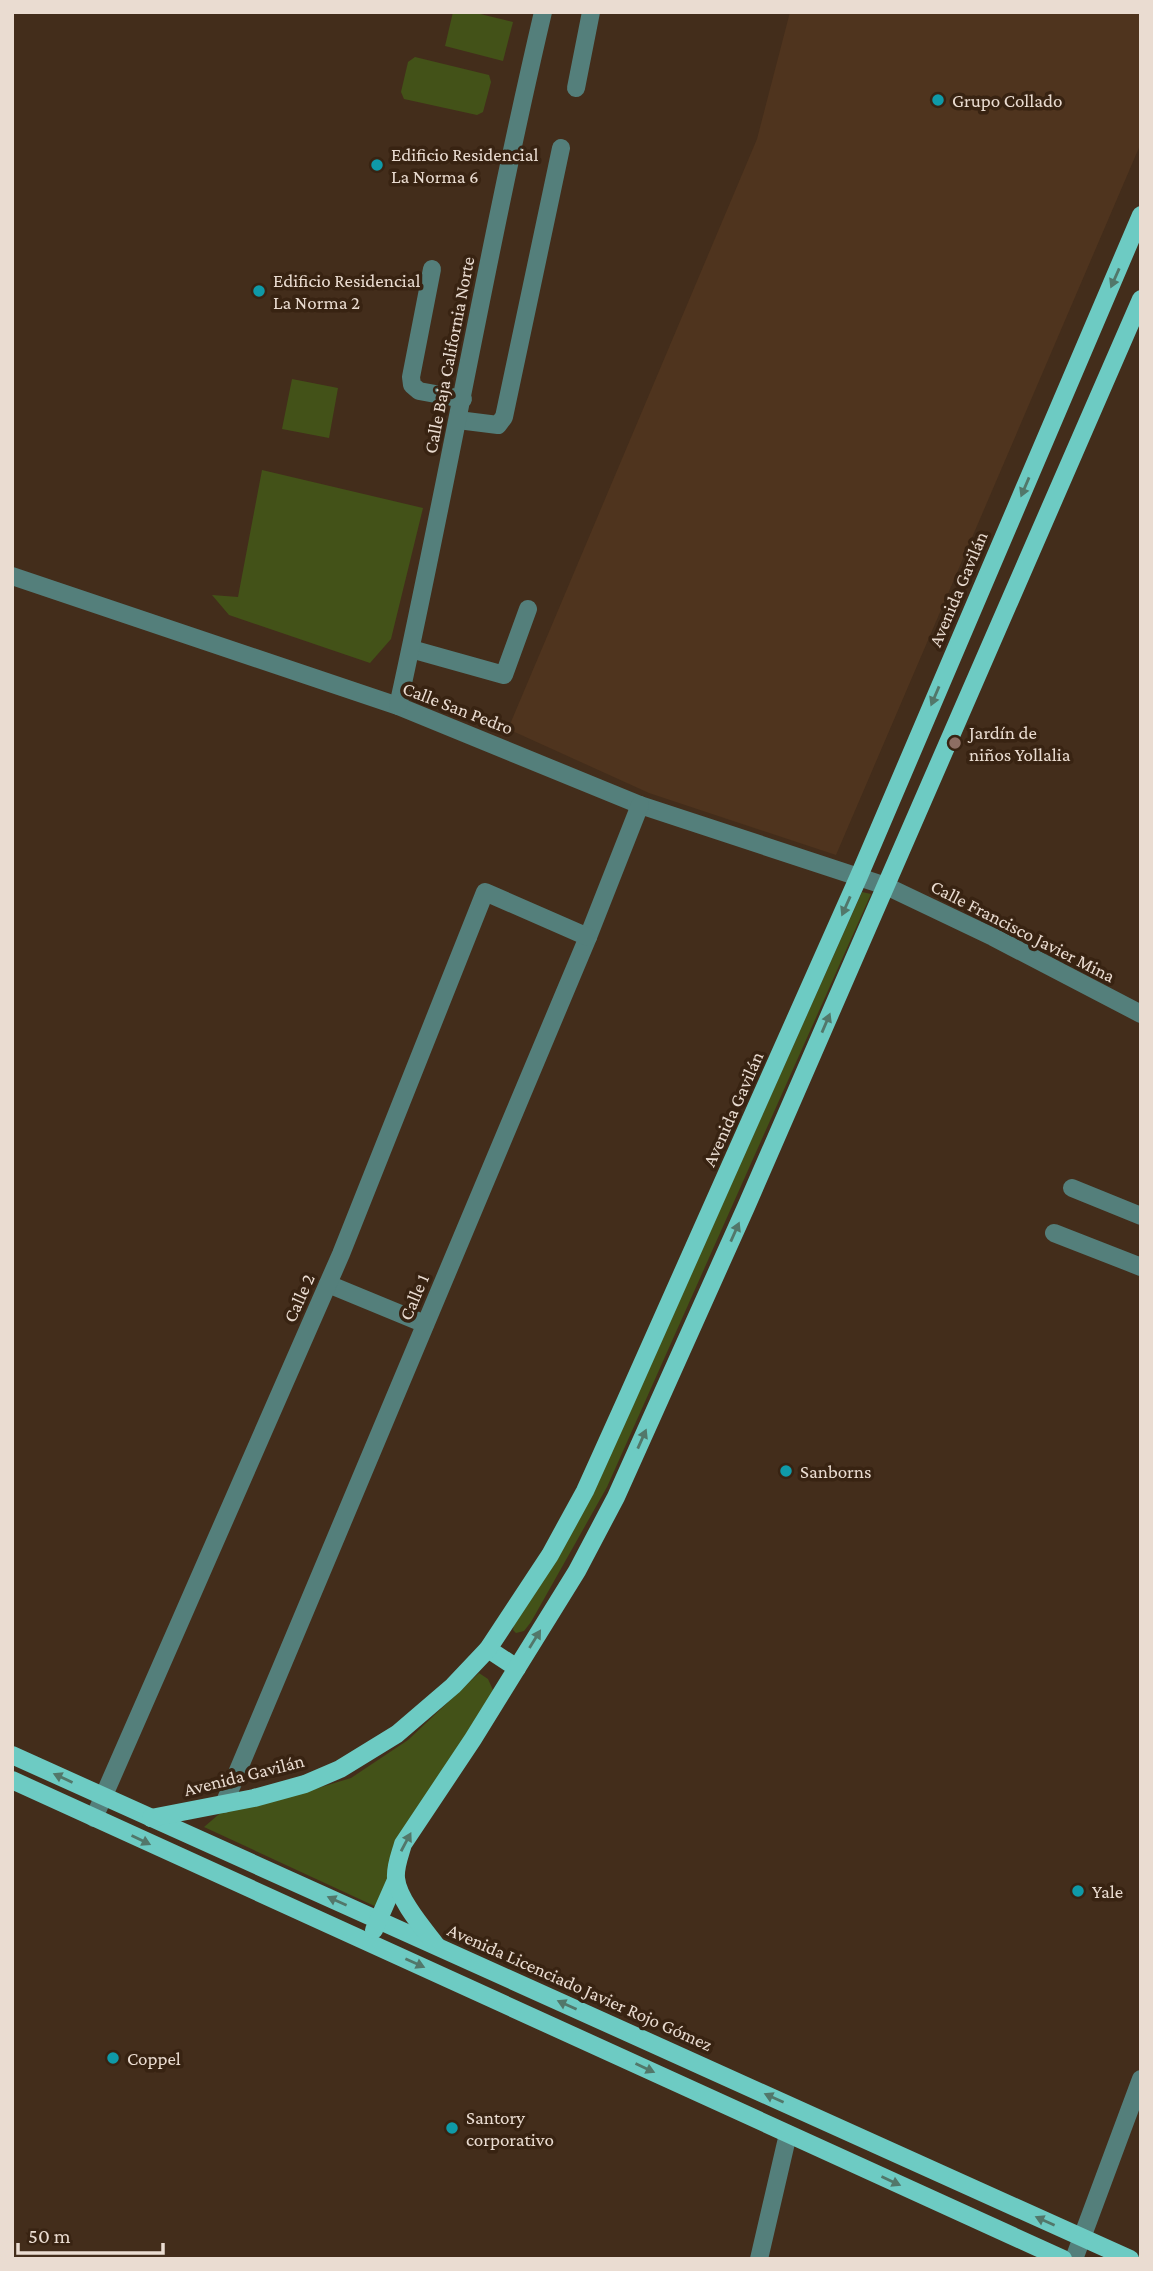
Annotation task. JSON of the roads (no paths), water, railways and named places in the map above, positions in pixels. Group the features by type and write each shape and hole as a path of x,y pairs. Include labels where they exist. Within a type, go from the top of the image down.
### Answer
{"main road":[{"name":"Avenida Gavilán","path":"151,1818 305,1784 349,1764 397,1734 453,1686 488,1649 550,1555 585,1492 859,876 1141,215"},
{"path":"370,1943 396,1880 397,1863 403,1844 473,1739 577,1571 616,1497 1141,299"},
{"path":"550,1555 577,1571"},
{"path":"488,1649 517,1668"},
{"name":"Avenida Licenciado Javier Rojo Gómez","path":"12,1755 1130,2259"},
{"path":"12,1780 1063,2259"},
{"path":"179,1858 189,1835"},
{"path":"396,1880 408,1906 436,1945"}],"street":[{"name":"Calle Baja California Norte","path":"398,706 463,399 510,151 543,12"},
{"path":"576,88 591,12"},
{"path":"458,420 498,425 504,416 561,148"},
{"path":"432,269 411,377 412,385 419,391 463,399"},
{"name":"Calle San Pedro","path":"12,576 398,706 640,804 886,886"},
{"path":"411,649 504,675 528,610"},
{"name":"Calle 1","path":"224,1804 588,937 640,804"},
{"name":"Calle Francisco Javier Mina","path":"886,886 993,937 1141,1014"},
{"name":"Calle 2","path":"94,1818 328,1284 485,892 588,937"},
{"path":"1072,1188 1141,1216"},
{"path":"1054,1233 1141,1267"},
{"path":"328,1284 425,1324"},
{"path":"1074,2259 1141,2079"},
{"path":"759,2259 788,2134"}],"place":[{"name":"Grupo Collado","path":"938,100"},
{"name":"Edificio Residencial La Norma 6","path":"377,165"},
{"name":"Edificio Residencial La Norma 2","path":"259,291"},
{"name":"Jardín de niños Yollalia","path":"955,743"},
{"name":"Sanborns","path":"786,1471"},
{"name":"Yale","path":"1078,1891"},
{"name":"Coppel","path":"113,2058"},
{"name":"Santory corporativo","path":"452,2128"}]}
